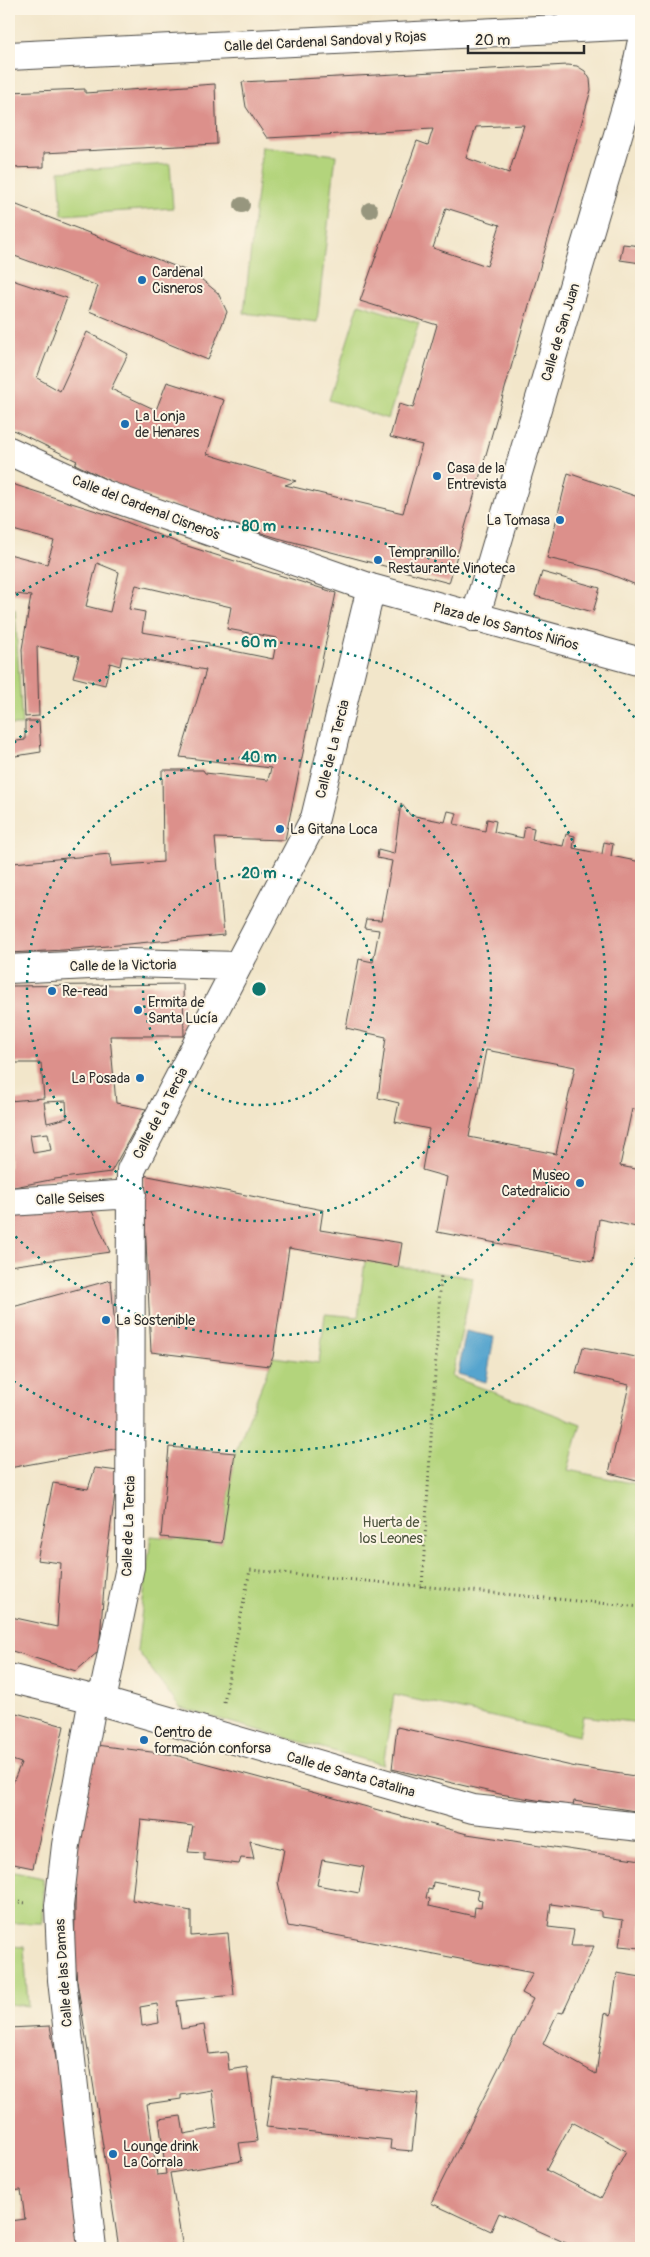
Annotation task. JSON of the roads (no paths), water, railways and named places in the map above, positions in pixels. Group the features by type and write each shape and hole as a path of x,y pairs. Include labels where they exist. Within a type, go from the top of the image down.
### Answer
{"street":[{"name":"Calle del Cardenal Sandoval y Rojas","path":"9,56 641,25"},
{"name":"Calle de San Juan","path":"475,618 633,84 641,45"},
{"name":"Calle del Cardenal Cisneros","path":"9,451 103,494 372,588"},
{"name":"Plaza de los Santos Niños","path":"372,588 475,618 641,662"},
{"name":"Calle de La Tercia","path":"93,1699 104,1690 130,1566 132,1194 130,1170 315,818 372,588"},
{"name":"Calle de la Victoria","path":"9,968 130,963 237,966"},
{"name":"Calle Seises","path":"9,1202 132,1194"},
{"name":"Calle de Santa Catalina","path":"9,1678 93,1699 473,1809 641,1827"},
{"name":"Calle de las Damas","path":"92,2248 62,1980 58,1906 66,1844 93,1699"}],"water":[{"path":"466,1331 494,1337 486,1382 458,1374"}],"place":[{"name":"Cardenal Cisneros","path":"142,280"},
{"name":"La Lonja de Henares","path":"125,424"},
{"name":"Casa de la Entrevista","path":"437,476"},
{"name":"La Tomasa","path":"560,520"},
{"name":"Tempranillo. Restaurante Vinoteca","path":"378,560"},
{"name":"La Gitana Loca","path":"280,829"},
{"name":"Re-read","path":"52,991"},
{"name":"Ermita de Santa Lucía","path":"138,1010"},
{"name":"La Posada","path":"140,1078"},
{"name":"Museo Catedralicio","path":"580,1183"},
{"name":"La Sostenible","path":"106,1320"},
{"name":"Centro de formación conforsa","path":"144,1740"},
{"name":"Lounge drink La Corrala","path":"113,2154"}],"park label":[{"name":"Huerta de los Leones","path":"391,1530"}]}
